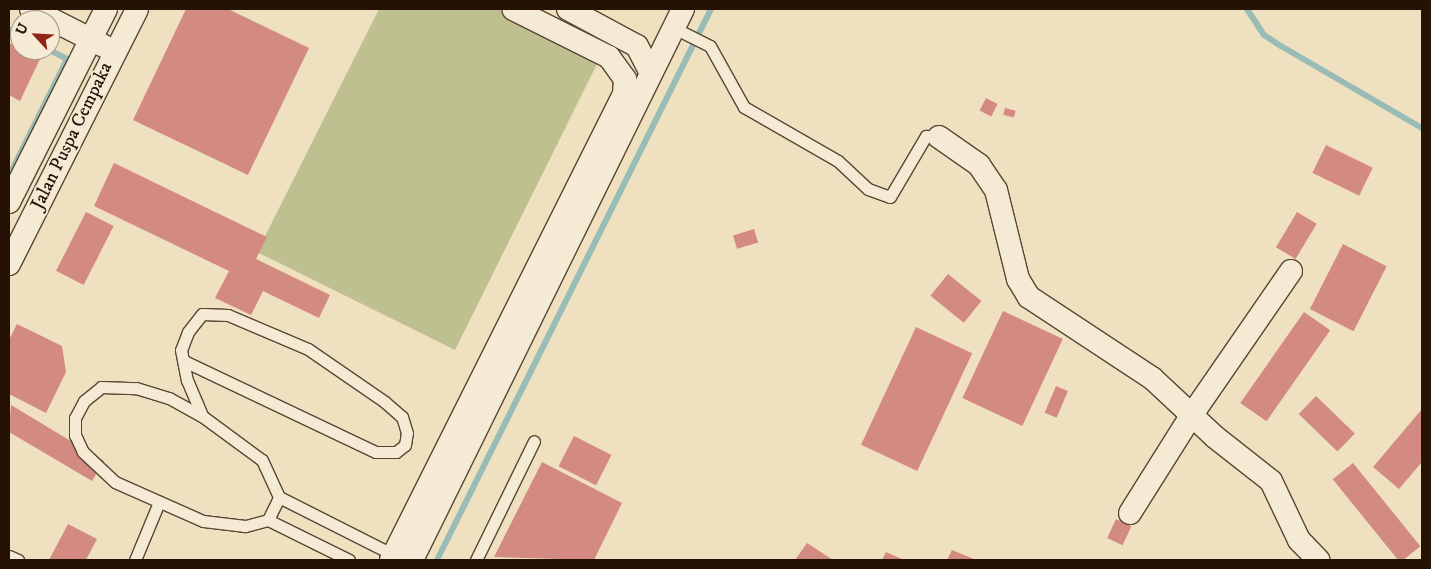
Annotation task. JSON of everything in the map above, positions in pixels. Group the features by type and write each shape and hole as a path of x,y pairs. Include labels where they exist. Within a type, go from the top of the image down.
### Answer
{"street":[{"path":"31,9 114,51"},
{"name":"Jalan Puspa Cempaka","path":"9,202 106,9"},
{"name":"Jalan Puspa Cempaka","path":"9,264 114,51 137,9"},
{"path":"400,559 624,94 625,79 609,57 513,9"},
{"path":"568,9 620,34 637,46 650,72"},
{"path":"400,559 644,94 650,72 678,18"},
{"path":"609,57 620,34"},
{"path":"939,137 979,165 996,190 1018,279 1029,297 1152,378 1191,416 1271,481 1299,540 1318,560"},
{"path":"1130,513 1191,416 1292,271"}],"lane":[{"path":"678,18 710,46 744,107 838,161 868,189 890,197 926,136 939,137"},
{"path":"184,361 376,452 387,454 405,445 407,433 402,417 385,402 308,349 228,315 202,314 188,332 181,350 184,361 202,416"},
{"path":"348,560 268,520 245,526 220,524 159,502 115,482 82,452 74,427 84,401 101,387 136,388 168,398 202,416 262,460 280,497 400,559"},
{"path":"476,560 534,442"},
{"path":"268,520 280,497"},
{"path":"134,560 159,502"},
{"path":"9,556 18,560"}],"green space":[{"path":"379,9 502,9 600,58 455,350 257,252"}],"building":[{"path":"186,9 228,9 309,48 248,175 133,120"},
{"path":"9,43 10,60 40,60 20,101 9,95"},
{"path":"986,98 998,104 991,116 980,110"},
{"path":"1005,108 1016,111 1014,118 1003,115"},
{"path":"1326,145 1373,168 1359,196 1312,173"},
{"path":"114,163 267,237 256,259 330,295 319,318 263,291 251,315 215,298 229,271 94,206"},
{"path":"86,212 114,226 84,285 56,271"},
{"path":"1297,212 1317,224 1296,259 1276,247"},
{"path":"754,229 758,242 737,249 733,235"},
{"path":"1343,244 1387,266 1354,331 1310,309"},
{"path":"948,274 981,301 964,323 930,296"},
{"path":"1003,311 1063,339 1022,426 962,398"},
{"path":"1304,312 1330,330 1267,421 1240,403"},
{"path":"17,324 62,346 66,372 46,413 9,394 9,340"},
{"path":"916,327 972,353 917,471 861,445"},
{"path":"1056,386 1068,391 1057,418 1045,413"},
{"path":"1316,396 1355,434 1337,451 1299,414"},
{"path":"11,405 104,461 92,481 9,432"},
{"path":"1422,409 1422,462 1399,489 1373,467"},
{"path":"574,436 611,455 596,485 559,466"},
{"path":"542,462 622,503 594,560 494,557"},
{"path":"1353,463 1420,546 1403,560 1398,560 1333,479"},
{"path":"1116,519 1131,526 1123,545 1107,538"},
{"path":"68,524 97,539 86,560 49,560"},
{"path":"807,543 833,560 795,560"},
{"path":"952,550 976,560 947,560"},
{"path":"886,552 904,560 882,560"}],"waterway":[{"path":"437,560 711,9"},
{"path":"1247,9 1264,35 1422,128"},
{"path":"9,176 67,59 60,56"}]}
